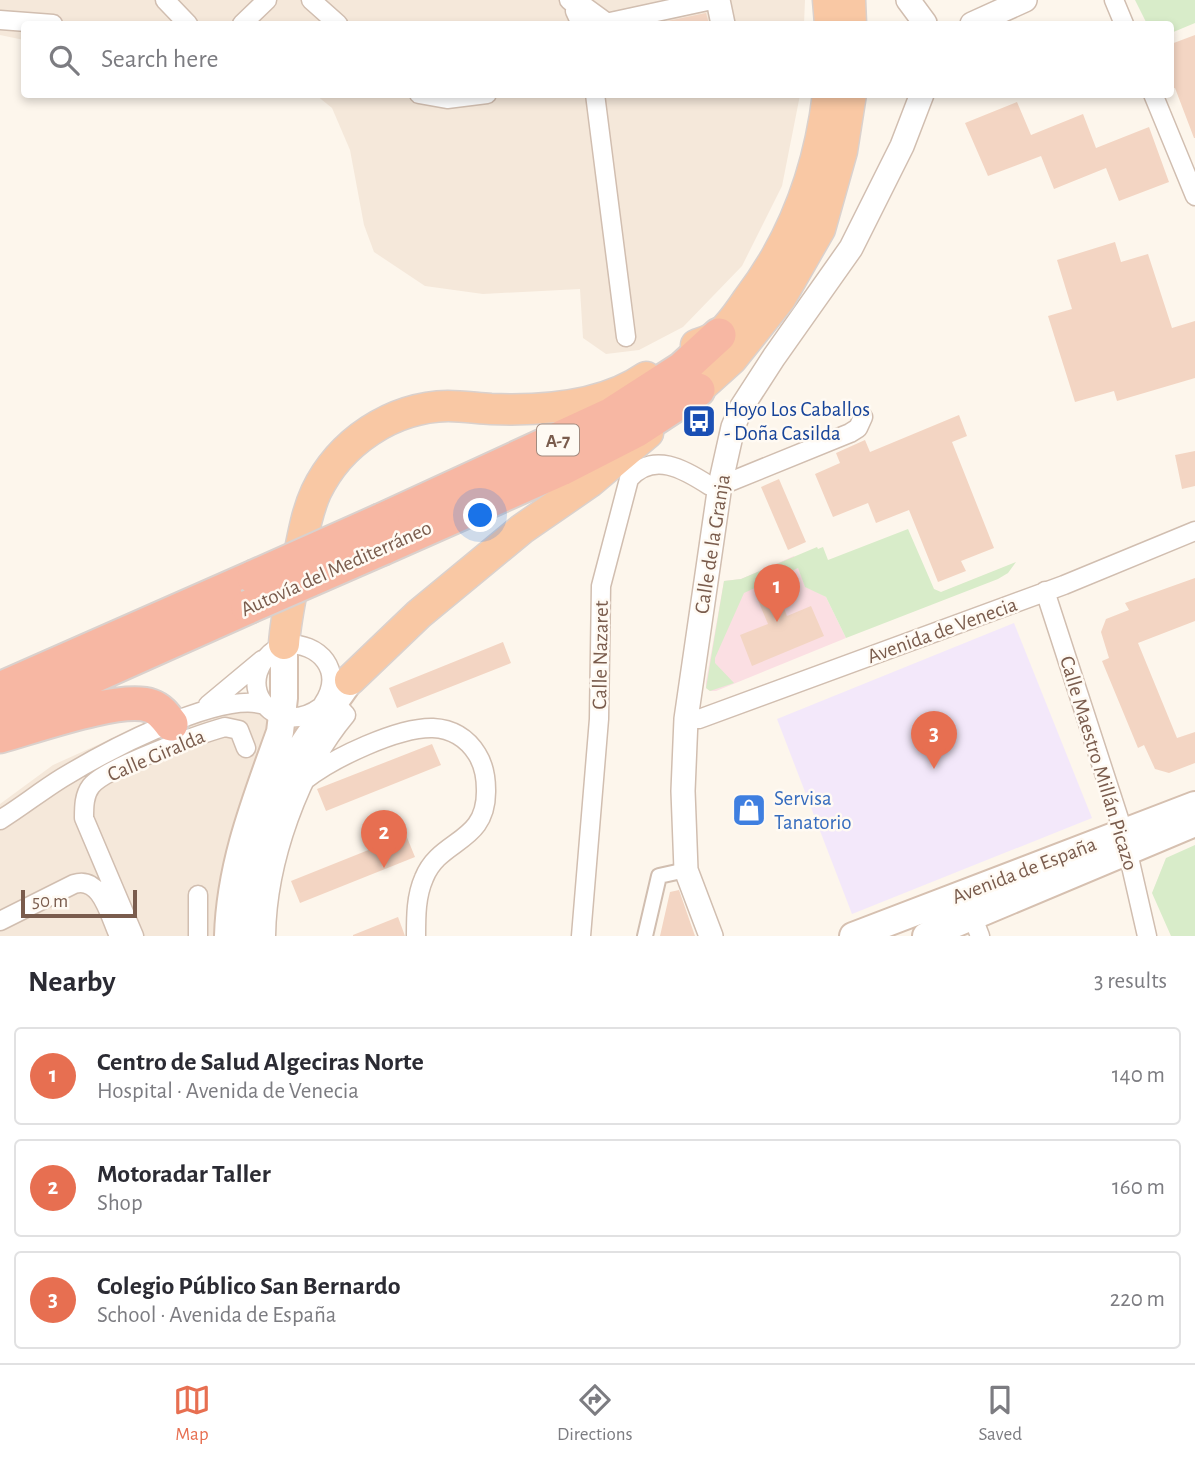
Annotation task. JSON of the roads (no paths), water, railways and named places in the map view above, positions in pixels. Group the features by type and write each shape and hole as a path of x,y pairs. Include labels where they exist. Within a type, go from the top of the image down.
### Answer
{"highway":[{"path":"828,0 830,21"},
{"path":"850,0 851,21"},
{"name":"Autovía del Mediterráneo","path":"383,534 610,415 683,368 719,335 770,270 795,224 818,153 827,98"},
{"name":"Autovía del Mediterráneo","path":"0,690 251,592 383,534 561,469 637,430 698,390 732,359 780,299 820,229 842,151 850,98"},
{"path":"274,651 287,614 307,515 316,492 328,472 362,435 385,421 428,407 531,408 607,397 641,380 684,351 719,335"},
{"path":"328,715 419,614 522,529 590,481 698,390"},
{"name":"Autovía del Mediterráneo","path":"0,718 251,592"},
{"path":"0,736 124,704 149,705 162,713 183,718"}],"main road":[{"path":"228,936 232,888 241,845 280,732 274,710 274,651"},
{"path":"247,936 254,873 263,833 294,782 328,715"},
{"name":"Avenida de España","path":"926,936 976,927 1126,841 1195,805"},
{"name":"Avenida de España","path":"853,936 1126,841 1195,823"}],"street":[{"path":"165,0 185,21"},
{"path":"245,21 267,0"},
{"path":"312,0 335,21"},
{"path":"612,21 712,0"},
{"path":"718,0 722,21"},
{"path":"979,21 1026,0"},
{"path":"1114,0 1123,21"},
{"path":"580,21 573,3 584,6 601,21"},
{"path":"0,20 21,22"},
{"path":"596,98 626,337"},
{"name":"Calle de la Granja","path":"711,936 686,870 683,791 686,719 720,485 733,427 740,408 852,248 902,146 919,98"},
{"path":"1155,98 1195,196"},
{"path":"720,485 850,433 858,428 863,418"},
{"name":"Calle Nazaret","path":"581,936 598,719 601,586 625,489 636,472 656,463 694,475 709,486 720,485"},
{"name":"Avenida de Venecia","path":"686,719 699,719 1045,592 1195,531"},
{"name":"Calle Maestro Millán Picazo","path":"1045,592 1126,841 1147,936"},
{"path":"0,821 61,779 104,755 183,718 230,688 274,651 307,646 326,661 331,679 328,715 304,716 245,701 183,718"},
{"name":"Calle Giralda","path":"134,936 83,818 90,787 119,768 226,727 239,730 246,748"},
{"path":"266,936 269,895 288,820 294,782 339,758 414,729 446,729 458,734 472,746 484,770 486,804 482,818 473,830 436,858 424,876 418,897 416,936"},
{"path":"645,936 659,876 686,870"},
{"path":"0,921 74,884 86,882 97,889 119,936"},
{"path":"198,895 198,936"}],"place":[{"name":"Hoyo Los Caballos - Doña Casilda","path":"699,421"},
{"name":"Centro de Salud Algeciras Norte","path":"777,622"},
{"name":"Colegio Público San Bernardo","path":"934,769"},
{"name":"Servisa Tanatorio","path":"749,810"},
{"name":"Motoradar Taller","path":"384,868"}]}
